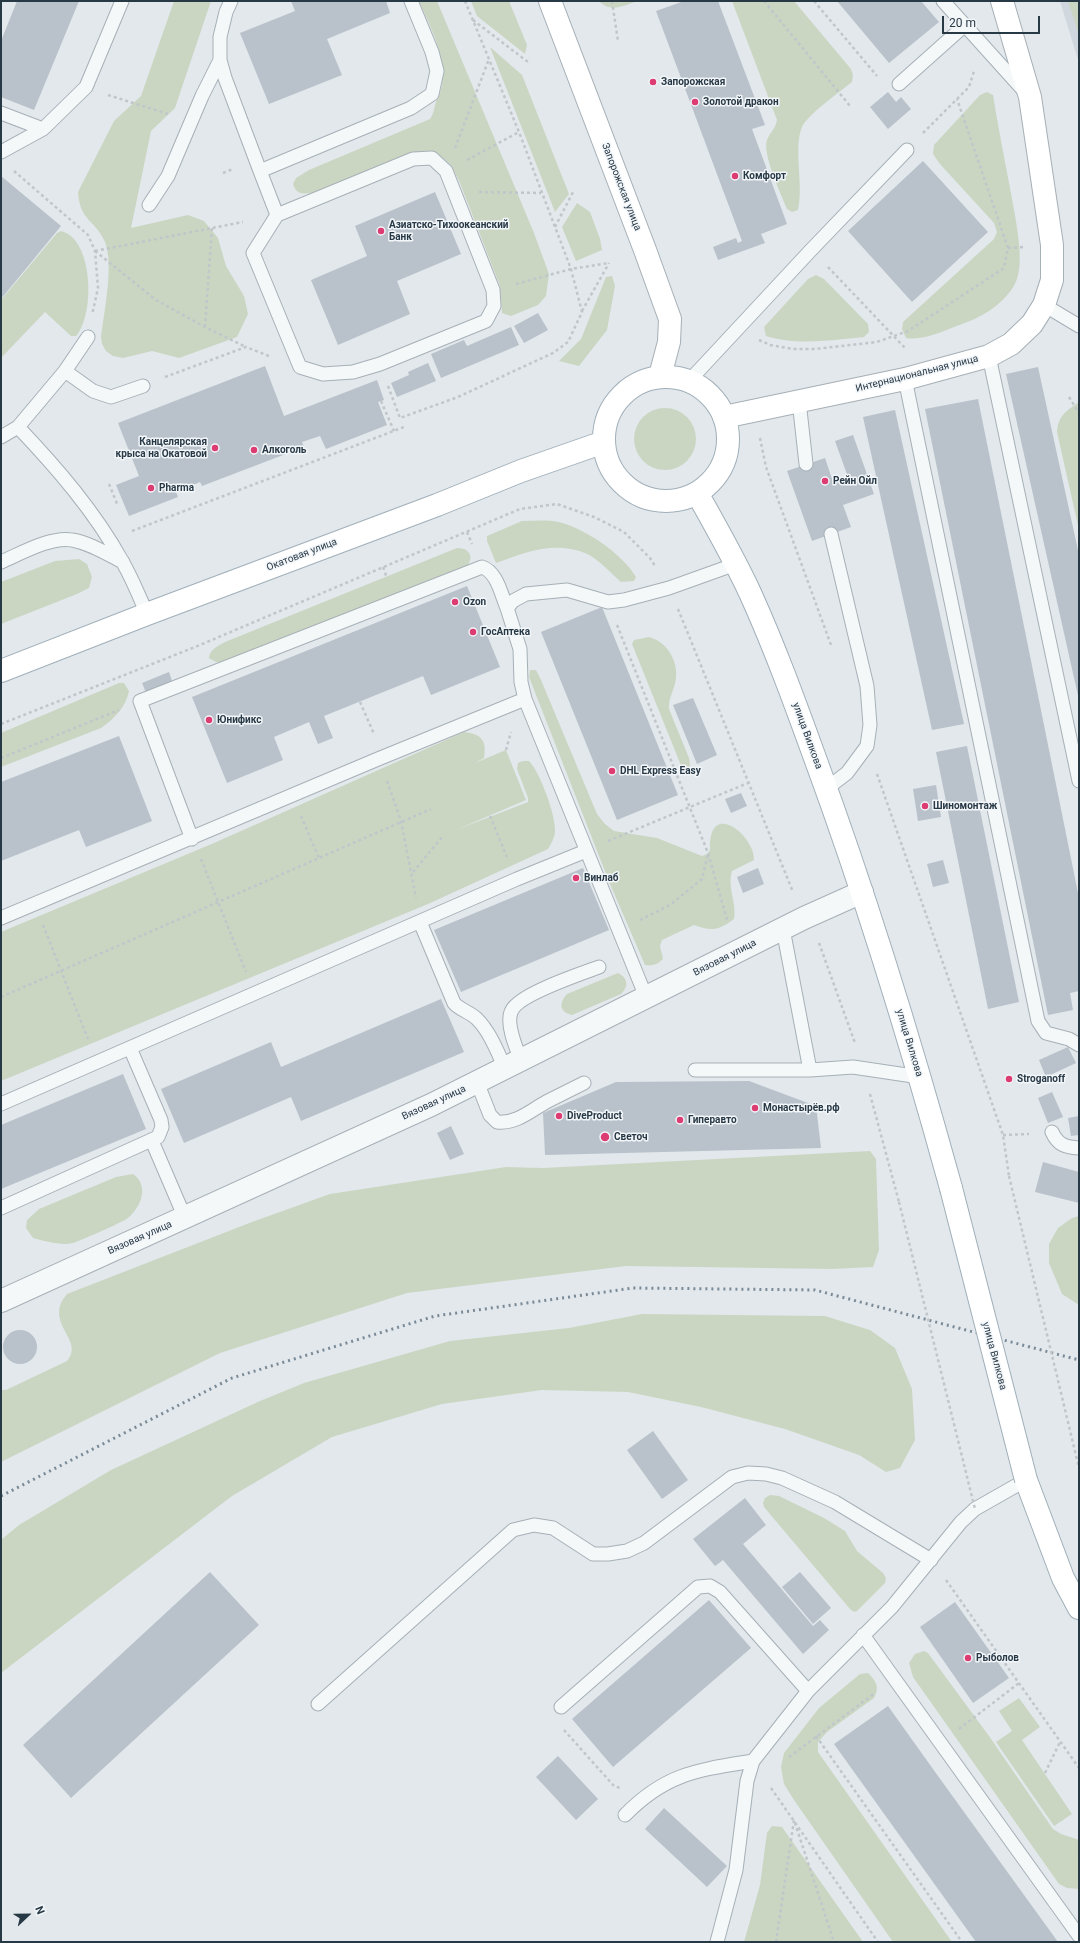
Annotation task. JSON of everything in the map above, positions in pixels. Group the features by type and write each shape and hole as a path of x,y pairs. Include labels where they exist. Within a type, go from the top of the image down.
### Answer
{"main road":[{"name":"Запорожская улица","path":"550,1 646,250 670,319 669,342 660,376"},
{"name":"Интернациональная улица","path":"724,417 906,379 989,356 1011,344 1032,324 1044,305 1052,280 1052,245 1030,97 1002,1"},
{"path":"660,376 674,377 689,381 704,390 716,402 724,417 728,442 726,454 716,476 697,493 684,499 663,501 643,497 630,490 620,481 606,456 604,442 605,426 610,412 618,399 630,388 644,381 660,376"},
{"name":"Окатовая улица","path":"1,671 147,614 604,442"},
{"name":"улица Вилкова","path":"697,493 736,564 783,672 862,892 920,1077 951,1188 1026,1480 1063,1578 1079,1608"}],"street":[{"name":"Вязовая улица","path":"1,1301 185,1218 477,1082 783,929 862,892"}],"lane":[{"path":"1,152 43,129 86,88 122,1"},
{"path":"231,1 226,12 220,37 220,60 225,78 277,215"},
{"path":"260,171 411,108 432,94 437,71 432,52 411,1"},
{"path":"943,1 964,26 1030,97"},
{"path":"899,84 964,26"},
{"path":"149,205 168,176 190,122 220,60"},
{"path":"1,113 43,129"},
{"path":"689,381 906,150"},
{"path":"432,158 446,171 454,192 493,290 494,306 486,321 380,364 353,372 323,374 300,367 254,253 277,215 413,160 432,158"},
{"path":"1044,305 1079,326"},
{"path":"1,437 18,427 65,372 88,337"},
{"path":"989,356 1079,781"},
{"path":"65,372 92,391 112,397 143,386"},
{"path":"906,379 1038,1021 1046,1033 1069,1039 1079,1045"},
{"path":"799,401 806,464"},
{"path":"18,427 62,475 109,540 123,562 147,614"},
{"path":"826,789 847,773 867,746 870,725 868,686 831,534"},
{"path":"1,562 54,540 70,539 86,544 123,562"},
{"path":"507,608 513,601 526,594 567,590 608,602 646,596 736,564"},
{"path":"192,838 140,702 482,567 488,569 492,574 507,608 520,649 521,682 525,699 646,997"},
{"path":"1,918 378,759 525,699"},
{"path":"1,1104 586,851"},
{"path":"420,922 454,1003 459,1008 476,1018 513,1064"},
{"path":"783,929 810,1070"},
{"path":"513,1064 515,1045 509,1018 511,1010 517,1003 530,995 599,967"},
{"path":"1,1208 152,1141 161,1133 161,1120 130,1048"},
{"path":"694,1070 810,1070 853,1067 920,1077"},
{"path":"477,1082 490,1115 497,1122 505,1123 518,1119 547,1102 584,1084"},
{"path":"1052,1132 1055,1140 1064,1146 1079,1148"},
{"path":"152,1141 185,1218"},
{"path":"318,1704 513,1530 534,1525 553,1528 593,1554 608,1554 627,1551 644,1543 732,1477 748,1473 766,1474 782,1478 835,1502 931,1560"},
{"path":"717,1942 736,1870 747,1781 753,1761 808,1691 892,1607 961,1522 975,1508 1026,1480"},
{"path":"561,1707 698,1587 710,1586 720,1592 808,1691"},
{"path":"864,1635 1079,1937 1073,1942"},
{"path":"625,1815 642,1798 667,1782 710,1768 753,1761"}],"path":[{"path":"465,1 519,132 571,269 582,312"},
{"path":"612,1 618,41"},
{"path":"764,1 850,106"},
{"path":"814,1 884,83 890,85 899,84"},
{"path":"473,20 528,62"},
{"path":"446,171 489,59"},
{"path":"86,88 190,122"},
{"path":"740,327 753,338 770,345 793,349 815,349 877,342 908,331 1004,268 1008,248 957,99 922,135"},
{"path":"446,171 519,132"},
{"path":"13,170 88,235 95,251 98,288 88,337"},
{"path":"454,192 541,193"},
{"path":"554,227 573,192"},
{"path":"95,251 277,215"},
{"path":"205,327 212,228"},
{"path":"811,250 895,336"},
{"path":"95,251 156,300 205,327 246,347 300,367"},
{"path":"392,397 400,418 458,397 553,353 568,342 582,312 609,263 571,269 493,290"},
{"path":"143,386 246,347"},
{"path":"1070,397 1079,412"},
{"path":"381,401 394,431"},
{"path":"754,411 766,467 832,649"},
{"path":"109,540 404,427"},
{"path":"109,484 118,506"},
{"path":"608,602 708,853 722,895 736,953"},
{"path":"1,758 140,702"},
{"path":"360,702 376,740"},
{"path":"867,746 1002,1135 1009,1176 1079,1468"},
{"path":"619,837 748,783"},
{"path":"392,796 401,821 413,873 442,836"},
{"path":"1,996 218,903 431,809"},
{"path":"490,816 500,839"},
{"path":"304,826 319,858"},
{"path":"198,853 240,956"},
{"path":"619,930 670,905 702,879 708,853"},
{"path":"42,923 85,1031"},
{"path":"1002,1135 1033,1134"},
{"path":"899,1202 975,1508"},
{"path":"931,1560 1079,1768"},
{"path":"787,1758 894,1678"},
{"path":"940,1742 1019,1683"},
{"path":"561,1707 558,1716 562,1727 614,1786 642,1798"},
{"path":"816,1736 962,1942"},
{"path":"1045,1773 1060,1741"},
{"path":"753,1761 878,1942"},
{"path":"776,1942 794,1820"},
{"path":"794,1820 834,1942"},
{"path":"1079,1847 1079,1852"}],"shaded area":[{"path":"1060,1 1079,1 1079,63"}],"green space":[{"path":"174,1 211,1 175,108 151,131 131,228 188,215 204,221 218,238 226,266 244,296 248,314 237,337 179,358 152,351 123,358 113,356 106,351 102,344 101,337 106,302 109,263 108,252 101,234 85,215 82,209 79,202 78,192 114,121 141,96"},
{"path":"419,1 437,1 534,233 549,274 546,296 538,305 511,316 502,313 500,286 460,183 451,165 436,152 409,155 311,193 298,192 293,184 296,178 309,170 430,119 440,93 443,69 434,34"},
{"path":"471,1 509,1 527,45 525,54 477,16"},
{"path":"599,1 637,1 612,8 603,5"},
{"path":"732,1 794,1 851,69 853,75 852,82 810,116 802,127 798,146 800,200 798,210 792,212 787,209 767,155 767,140 777,120"},
{"path":"1068,1 1079,1 1079,35"},
{"path":"490,47 522,75 569,194 555,212"},
{"path":"987,92 993,95 1016,221 1020,259 1017,279 1013,287 1002,301 978,317 942,332 920,338 906,338 902,329 903,322 994,239 997,232 994,223 940,164 933,154 934,145 980,95"},
{"path":"577,203 590,212 600,239 602,250 576,261 562,227"},
{"path":"61,231 72,237 80,248 85,262 88,279 88,296 82,326 76,336 71,336 45,312 1,358 1,300 57,233"},
{"path":"816,275 824,279 868,324 869,332 864,337 802,342 766,336 764,327 808,279"},
{"path":"612,276 615,286 607,330 579,366 559,361 581,339 606,277"},
{"path":"1079,402 1079,530 1057,432 1061,418 1070,408"},
{"path":"665,408 677,410 687,417 694,427 696,439 694,451 687,461 677,468 665,470 653,468 643,461 636,451 634,439 636,427 643,417 653,410"},
{"path":"522,521 553,521 576,528 588,534 611,550 630,568 636,577 634,581 621,582 589,555 562,548 540,549 496,563 487,541 487,536"},
{"path":"457,548 466,550 470,555 470,561 465,568 224,662 216,662 209,658 212,650 225,642"},
{"path":"79,559 87,564 92,577 89,588 1,624 1,582 55,561"},
{"path":"649,637 655,639 666,647 673,658 676,678 669,709 689,758 689,771 682,768 632,644 634,640"},
{"path":"530,670 536,670 541,680 597,814 605,824 614,831 657,838 702,856 707,854 710,850 711,834 716,826 723,824 732,826 740,832 752,850 754,860 732,871 731,889 735,913 734,919 724,926 715,929 706,929 694,925 662,940 660,946 663,959 654,965 645,965 610,884 529,677"},
{"path":"119,683 124,683 129,691 125,702 119,712 101,728 1,767 1,733"},
{"path":"464,732 479,737 484,743 484,758 475,763 506,750 526,800 456,830 528,802 528,798 517,769 518,763 529,761 538,774 550,805 555,824 555,833 548,849 428,904 1,1081 1,932 214,843"},
{"path":"618,973 624,977 626,982 624,991 621,994 572,1015 565,1012 562,1004 564,997 567,994"},
{"path":"870,1151 876,1159 879,1250 873,1267 833,1269 626,1266 407,1293 220,1353 1,1462 1,1390 6,1390 67,1361 71,1353 72,1346 59,1314 61,1304 67,1294 252,1222 330,1194 506,1167 543,1168"},
{"path":"133,1174 141,1184 142,1196 137,1208 128,1218 84,1239 68,1244 53,1243 33,1238 26,1228 27,1220 39,1209 116,1177"},
{"path":"1079,1216 1079,1305 1062,1294 1049,1263 1049,1244 1058,1228 1072,1218"},
{"path":"642,1314 825,1316 870,1330 895,1348 912,1389 915,1440 900,1468 886,1472 859,1455 785,1429 701,1407 628,1392 542,1390 442,1404 332,1437 232,1496 1,1673 1,1540 19,1525 111,1470 260,1401 304,1383 450,1341 569,1328"},
{"path":"770,1495 779,1496 824,1518 845,1531 857,1551 883,1573 886,1578 885,1583 857,1611 854,1612 850,1609 764,1507 763,1503 765,1498"},
{"path":"924,1651 928,1653 989,1736 1053,1829 1061,1834 1079,1840 1079,1889 1067,1888 1059,1884 913,1677 909,1663 915,1654"},
{"path":"868,1673 877,1687 874,1698 827,1732 818,1742 818,1752 952,1942 893,1942 784,1784 781,1767 784,1753 819,1708 860,1674"},
{"path":"1019,1698 1040,1727 1022,1740 1072,1814 1054,1826 996,1742 1012,1731 999,1711"},
{"path":"772,1826 782,1827 863,1942 744,1942 760,1885 767,1833"}],"building":[{"path":"17,1 79,1 34,110 1,97 1,41"},
{"path":"291,1 386,1 390,13 327,39 342,75 269,104 240,33 295,11"},
{"path":"684,1 718,1 765,125 752,129 787,224 761,234 765,243 718,260 713,247 736,238 738,243 742,241 656,11"},
{"path":"837,1 921,1 939,22 889,63"},
{"path":"888,92 896,102 901,97 911,109 888,129 870,107"},
{"path":"923,161 988,232 912,302 848,231"},
{"path":"1,176 61,226 1,299"},
{"path":"435,192 461,254 397,281 410,314 338,345 311,280 367,256 355,226"},
{"path":"538,313 548,330 524,343 514,326"},
{"path":"511,327 519,345 441,378 431,354 464,340 467,346"},
{"path":"428,363 436,381 397,397 391,383 409,375 408,372"},
{"path":"265,366 284,416 377,380 384,400 378,402 387,425 326,449 320,436 302,442 304,447 202,486 200,482 176,492 178,497 129,516 116,485 139,476 118,423"},
{"path":"1038,367 1079,555 1079,700 1006,374"},
{"path":"978,399 1079,898 1079,991 1070,993 1073,1010 1048,1015 925,409"},
{"path":"895,410 964,724 932,730 863,417"},
{"path":"853,435 874,494 843,505 851,527 812,541 787,471 825,458 833,482 848,477 835,441"},
{"path":"467,586 500,667 431,695 423,676 324,716 333,738 318,744 309,722 274,737 283,760 227,783 192,697"},
{"path":"602,607 678,795 617,820 541,632"},
{"path":"169,672 173,684 147,695 142,683"},
{"path":"693,698 717,755 697,764 673,705"},
{"path":"119,736 152,821 86,847 79,830 1,861 1,782"},
{"path":"967,746 1019,1002 988,1009 936,752"},
{"path":"936,785 941,817 918,821 913,789"},
{"path":"741,793 747,806 731,813 725,799"},
{"path":"943,860 949,883 933,887 927,864"},
{"path":"583,868 609,930 461,992 434,930"},
{"path":"758,868 764,884 743,893 737,877"},
{"path":"441,999 464,1052 301,1121 291,1097 184,1143 161,1089 271,1042 281,1067"},
{"path":"1068,1047 1076,1063 1046,1077 1039,1060"},
{"path":"123,1074 146,1129 1,1189 1,1125"},
{"name":"Гиперавто","path":"749,1081 816,1106 821,1148 545,1155 543,1113 616,1082"},
{"path":"1052,1092 1063,1117 1048,1123 1038,1098"},
{"path":"1079,1116 1079,1135 1071,1136 1068,1118"},
{"path":"451,1126 464,1154 450,1160 437,1133"},
{"path":"1043,1162 1079,1172 1079,1203 1035,1192"},
{"path":"17,1330 23,1330 27,1331 34,1337 37,1347 36,1354 30,1361 23,1364 17,1364 13,1363 6,1357 3,1350 3,1344 4,1340 10,1333"},
{"path":"653,1431 688,1480 662,1499 627,1450"},
{"path":"745,1498 766,1525 743,1544 813,1626 820,1620 829,1630 803,1654 723,1560 715,1566 693,1539"},
{"path":"210,1572 259,1625 71,1798 23,1745"},
{"path":"800,1572 831,1608 813,1624 782,1587"},
{"path":"709,1600 751,1648 613,1767 572,1719"},
{"name":"Рыболов","path":"955,1602 1009,1678 973,1703 920,1627"},
{"path":"888,1706 1058,1942 976,1942 834,1744"},
{"path":"558,1756 598,1799 576,1820 536,1777"},
{"path":"664,1808 727,1866 707,1887 645,1829"}],"railway":[{"path":"1,1496 232,1378 435,1316 633,1288 815,1290 1079,1360"}],"place":[{"name":"Запорожская","path":"653,82"},
{"name":"Золотой дракон","path":"695,102"},
{"name":"Комфорт","path":"735,176"},
{"name":"Азиатско-Тихоокеанский Банк","path":"381,231"},
{"name":"Канцелярская крыса на Окатовой","path":"215,448"},
{"name":"Алкоголь","path":"254,450"},
{"name":"Рейн Ойл","path":"825,481"},
{"name":"Pharma","path":"151,488"},
{"name":"Ozon","path":"455,602"},
{"name":"ГосАптека","path":"473,632"},
{"name":"Юнификс","path":"209,720"},
{"name":"DHL Express Easy","path":"612,771"},
{"name":"Шиномонтаж","path":"925,806"},
{"name":"Винлаб","path":"576,878"},
{"name":"Stroganoff","path":"1009,1079"},
{"name":"Монастырёв.рф","path":"755,1108"},
{"name":"DiveProduct","path":"559,1116"},
{"name":"Гиперавто","path":"680,1120"},
{"name":"Светоч","path":"605,1137"},
{"name":"Рыболов","path":"968,1658"}]}
